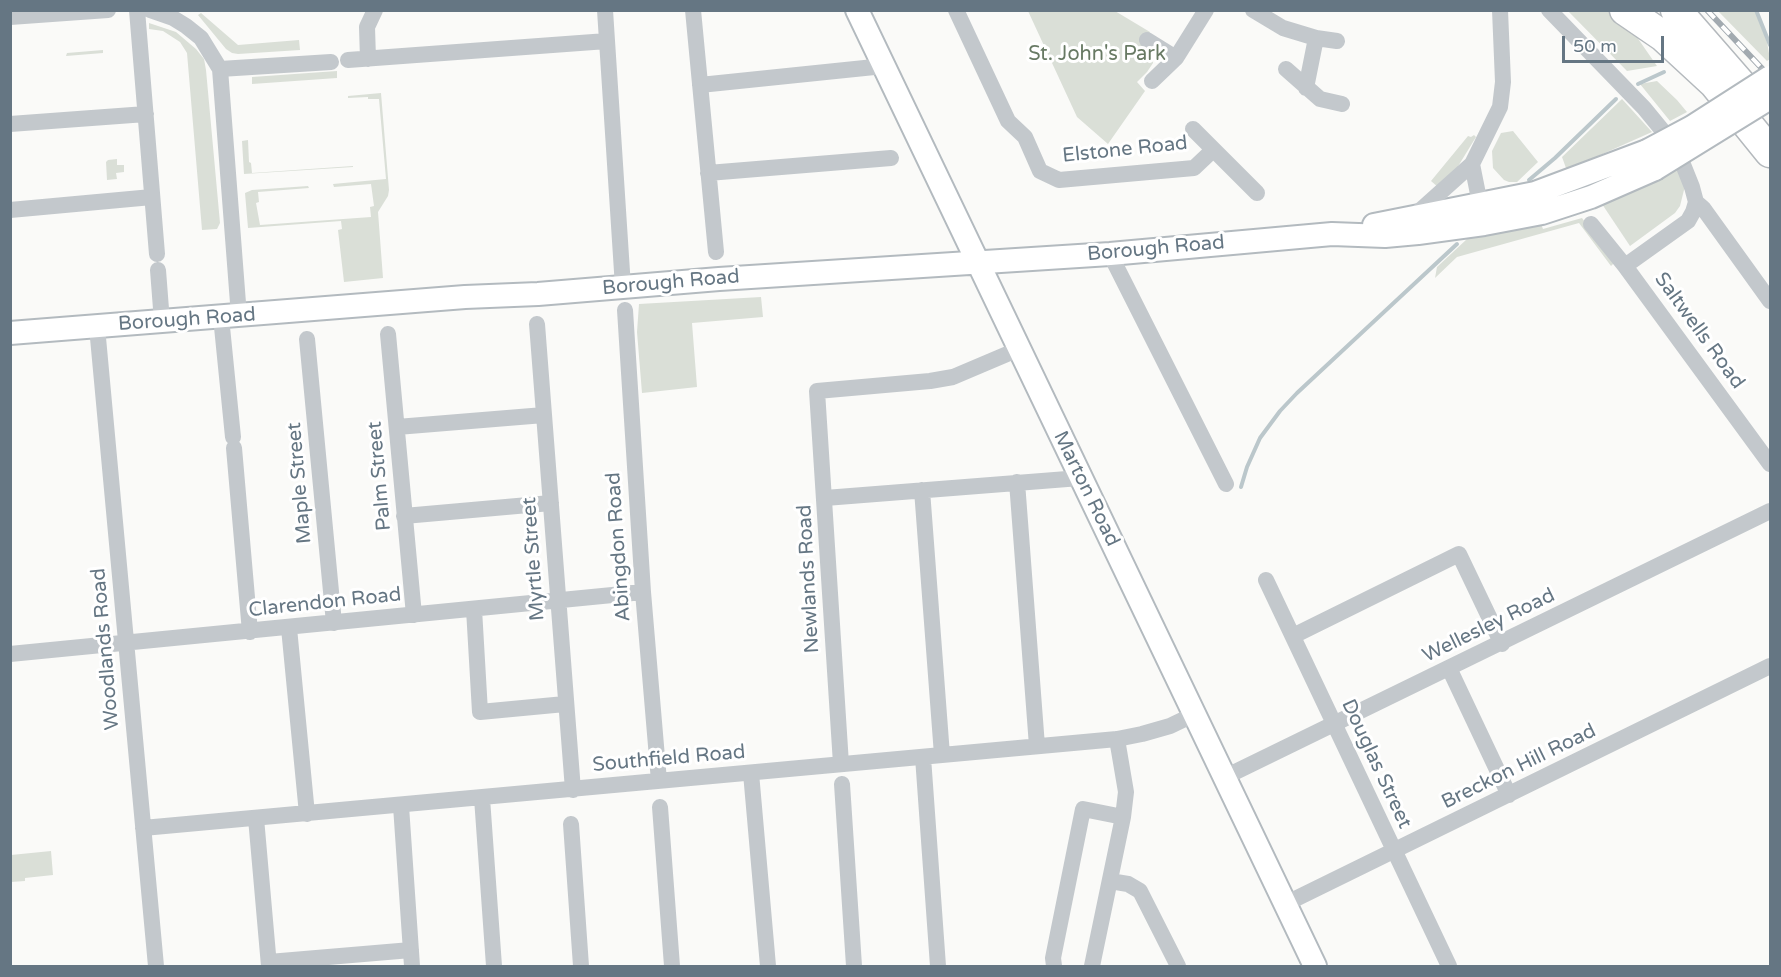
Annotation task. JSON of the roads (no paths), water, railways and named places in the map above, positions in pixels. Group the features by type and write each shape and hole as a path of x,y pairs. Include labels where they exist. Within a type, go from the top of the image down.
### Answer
{"highway":[{"path":"1625,10 1663,36 1715,84 1770,152"},
{"path":"1676,10 1770,120"}],"street":[{"path":"10,17 108,10"},
{"path":"137,10 162,322"},
{"path":"150,10 173,18 201,38 220,69 234,443 250,632"},
{"path":"368,59 368,27 375,10"},
{"path":"605,10 624,287"},
{"path":"693,10 716,252"},
{"name":"Marton Road","path":"857,10 1316,966"},
{"name":"Elstone Road","path":"956,10 1008,121 1025,137 1040,171 1059,180 1194,168 1213,150"},
{"path":"1152,81 1176,58 1206,10"},
{"path":"1253,10 1283,28 1316,38 1337,41"},
{"path":"1414,216 1472,164 1500,107 1503,82 1500,10"},
{"path":"1549,10 1644,108 1676,147 1696,202 1703,208 1770,301"},
{"path":"1306,88 1316,38"},
{"path":"1147,40 1176,58"},
{"path":"220,69 607,41"},
{"path":"700,85 884,66"},
{"path":"1286,69 1320,99 1342,104"},
{"name":"Borough Road","path":"1538,203 1692,128 1770,78"},
{"name":"Borough Road","path":"1332,234 1385,236 1538,203 1591,197 1654,169 1770,98"},
{"path":"10,124 146,114"},
{"name":"Elstone Road","path":"1193,129 1257,193"},
{"path":"708,173 891,158"},
{"path":"1472,164 1482,214"},
{"path":"10,210 152,197"},
{"path":"1625,266 1688,221 1696,202"},
{"name":"Borough Road","path":"10,333 465,297 538,294 978,261 1110,254 1332,234 1414,216 1482,214"},
{"name":"Saltwells Road","path":"1591,224 1625,266 1770,464"},
{"path":"1110,254 1226,484"},
{"name":"Abingdon Road","path":"625,310 643,592 659,782"},
{"name":"Myrtle Street","path":"537,324 573,790"},
{"name":"Woodlands Road","path":"97,327 156,966"},
{"name":"Palm Street","path":"388,334 414,615"},
{"name":"Maple Street","path":"307,339 334,623"},
{"name":"Newlands Road","path":"841,764 817,391 953,377 1019,349"},
{"path":"397,427 544,415"},
{"path":"825,498 1080,478"},
{"path":"1017,482 1037,746"},
{"path":"922,490 942,755"},
{"path":"404,516 551,503"},
{"name":"Wellesley Road","path":"1225,777 1502,644 1770,511"},
{"path":"1293,636 1459,554 1502,644"},
{"name":"Douglas Street","path":"1266,580 1449,966"},
{"name":"Clarendon Road","path":"10,654 643,592"},
{"path":"474,609 480,712 565,704"},
{"path":"289,628 307,814"},
{"name":"Breckon Hill Road","path":"1285,904 1770,666"},
{"path":"1449,668 1509,795"},
{"name":"Southfield Road","path":"143,828 1117,739 1170,726 1195,714"},
{"path":"1092,966 1123,817 1126,792 1117,739"},
{"path":"923,757 938,966"},
{"path":"751,773 768,966"},
{"path":"842,784 854,966"},
{"path":"482,798 494,966"},
{"path":"256,818 269,964 412,958 401,806"},
{"path":"660,807 672,966"},
{"path":"1054,966 1053,958 1083,809 1123,817"},
{"path":"571,824 581,966"},
{"path":"1110,881 1128,884 1140,891 1178,966"}],"waterway":[{"path":"1756,10 1770,45"},
{"path":"1638,84 1664,72"},
{"path":"1529,180 1616,99"},
{"path":"1241,487 1260,438 1280,411 1457,244"}],"railway":[{"path":"1707,10 1770,77"}],"park label":[{"name":"St. John's Park","path":"1097,55"}]}
